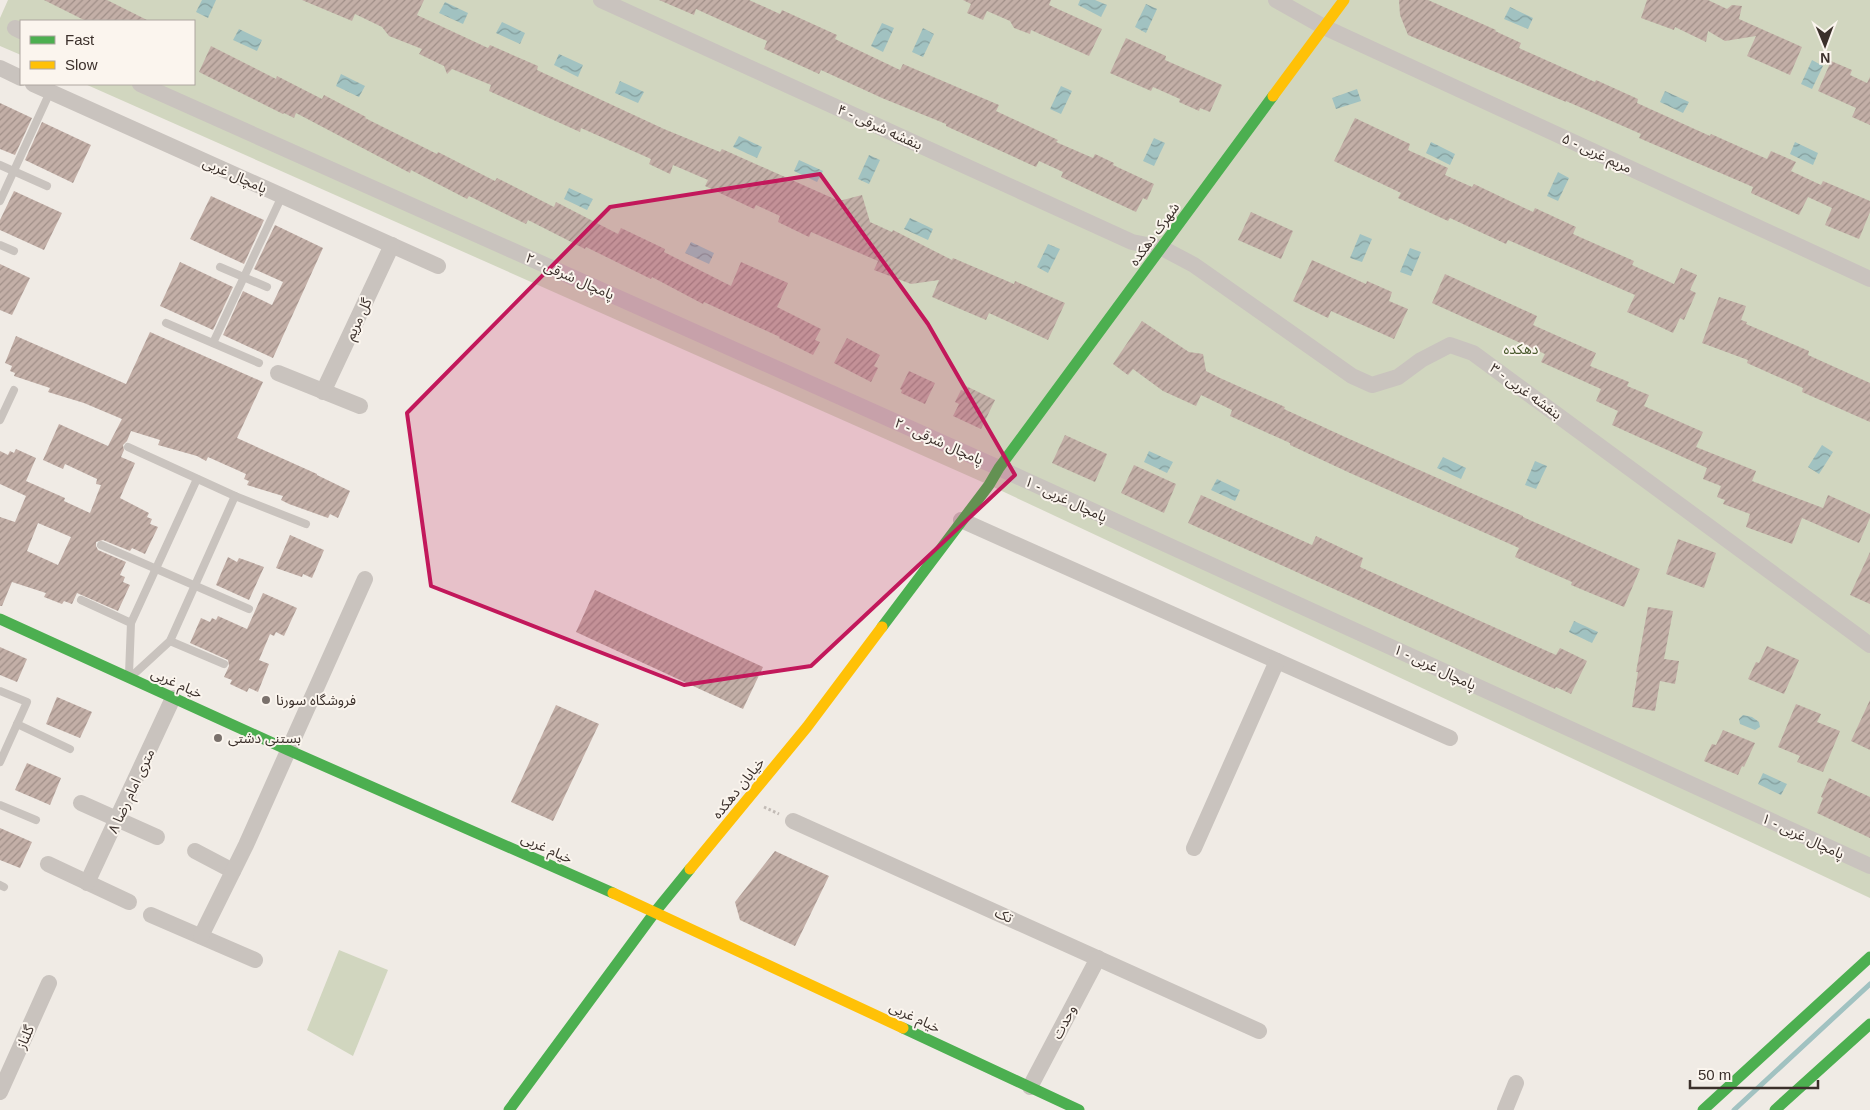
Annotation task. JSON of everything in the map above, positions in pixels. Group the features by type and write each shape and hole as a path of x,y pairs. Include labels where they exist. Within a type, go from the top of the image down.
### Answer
{"street":[{"name":"بنفشه شرقی - ۴","path":"601,0 1132,242 1162,248"},
{"name":"مریم غربی - ۵","path":"1276,0 1324,27 1870,279"},
{"name":"شهرک دهکده","path":"989,485 999,468 1344,0"},
{"path":"0,68 20,78"},
{"name":"پامچال غربی","path":"35,85 438,266"},
{"name":"پامچال شرقی - ۲","path":"142,85 999,468"},
{"name":"گل مریم","path":"323,392 392,246"},
{"name":"بنفشه غربی - ۳","path":"1162,248 1194,265 1352,376 1372,385 1398,377 1422,360 1450,345 1473,352 1870,645"},
{"path":"278,373 360,406"},
{"name":"پامچال غربی - ۱","path":"999,468 1870,866"},
{"name":"خیابان دهکده","path":"509,1110 655,912 807,728 989,485"},
{"path":"961,520 1450,738"},
{"path":"201,936 234,871 365,578"},
{"name":"خیام غربی","path":"0,619 288,750 655,912 1079,1110"},
{"path":"1194,848 1277,661"},
{"name":"۸ متری امام رضا","path":"87,883 118,820 173,698"},
{"path":"81,803 157,837"},
{"name":"تک","path":"793,821 1259,1031"},
{"path":"195,850 234,871"},
{"path":"48,864 129,902"},
{"path":"151,915 255,960"},
{"path":"1703,1110 1870,957"},
{"name":"وحدت","path":"1030,1088 1098,958"},
{"name":"گلناز","path":"0,1092 49,983"},
{"path":"1775,1110 1870,1024"},
{"path":"1505,1110 1516,1083"}],"lane":[{"path":"0,201 50,92"},
{"path":"0,165 47,186"},
{"path":"212,343 282,196"},
{"path":"0,245 14,251"},
{"path":"220,266 266,288"},
{"path":"166,323 259,363"},
{"path":"0,420 14,390"},
{"path":"128,447 235,496 306,524"},
{"path":"129,678 131,623 197,479"},
{"path":"129,678 149,662 170,641 235,496"},
{"path":"101,545 249,609"},
{"path":"81,600 131,623"},
{"path":"170,641 224,664"},
{"path":"0,690 27,702 0,762"},
{"path":"17,724 70,749"},
{"path":"0,805 36,820"}],"path":[{"path":"749,799 793,821"}],"highlighted area":[{"path":"820,174 928,324 1015,475 811,666 684,685 431,586 407,413 610,207"}],"green space":[{"name":"دهکده","path":"8,0 1870,0 1870,898 989,485 87,85 195,85 195,20 20,20 20,55 0,46 0,18"},
{"path":"339,950 388,970 353,1056 307,1030"}],"water":[{"path":"202,0 216,0 208,18 196,12"},
{"path":"1080,0 1095,0 1107,5 1101,17 1078,5"},
{"path":"445,2 468,13 463,24 439,13"},
{"path":"1146,4 1157,9 1146,33 1135,27"},
{"path":"1510,7 1533,18 1528,29 1504,19"},
{"path":"502,22 525,33 520,44 496,33"},
{"path":"882,23 894,28 883,52 871,46"},
{"path":"923,28 934,34 923,57 912,52"},
{"path":"239,29 262,40 257,51 233,40"},
{"path":"559,54 583,65 578,77 554,65"},
{"path":"1812,60 1823,66 1812,89 1801,84"},
{"path":"341,74 365,86 359,97 336,86"},
{"path":"620,81 644,92 638,103 615,93"},
{"path":"1061,86 1072,91 1061,114 1050,109"},
{"path":"1357,89 1361,101 1336,109 1332,98"},
{"path":"1665,91 1689,102 1683,113 1660,102"},
{"path":"739,136 762,147 757,158 733,147"},
{"path":"1154,138 1165,143 1154,166 1143,161"},
{"path":"1431,142 1455,154 1450,165 1426,153"},
{"path":"1795,142 1818,153 1813,165 1790,154"},
{"path":"869,155 880,160 869,184 858,179"},
{"path":"799,160 823,171 817,182 794,171"},
{"path":"1558,172 1569,178 1558,201 1547,196"},
{"path":"569,188 593,199 587,210 564,199"},
{"path":"910,218 933,229 928,240 904,229"},
{"path":"1360,234 1372,239 1362,262 1350,258"},
{"path":"691,242 714,253 709,264 685,253"},
{"path":"1048,244 1060,249 1048,273 1037,267"},
{"path":"1410,248 1421,252 1411,276 1400,272"},
{"path":"1822,445 1833,452 1819,474 1808,467"},
{"path":"1149,451 1173,462 1167,473 1144,462"},
{"path":"1443,457 1466,468 1461,479 1437,468"},
{"path":"1535,461 1547,466 1536,489 1525,485"},
{"path":"1217,479 1240,490 1235,501 1211,490"},
{"path":"1574,621 1598,632 1592,643 1569,632"},
{"path":"1743,715 1752,717 1759,722 1760,727 1755,730 1740,724 1739,719"},
{"path":"1763,773 1787,784 1781,795 1758,784"}],"building":[{"path":"44,0 107,0 147,20 84,20"},
{"path":"302,0 424,0 417,15 488,48 490,45 538,66 537,70 664,129 720,152 722,149 839,201 862,195 870,222 892,232 893,230 952,260 953,258 1014,284 1015,281 1065,303 1048,340 989,313 986,320 932,297 939,280 911,284 874,270 878,261 811,232 809,237 778,222 780,216 756,205 754,209 705,186 708,180 673,165 670,174 649,164 651,159 581,128 580,132 489,91 491,85 452,69 447,74 444,66 419,54 422,49 389,36 382,27 355,14 352,21"},
{"path":"659,0 749,0 780,14 782,10 837,35 835,39 900,70 903,64 999,105 996,111 1058,140 1056,142 1093,158 1095,154 1114,163 1113,165 1154,184 1147,200 1143,198 1136,212 1061,177 1063,172 1039,161 1036,167 946,126 946,124 882,98 821,70 819,74 764,49 767,41 696,9 694,15"},
{"path":"963,0 1051,0 1049,5 1102,29 1089,56 1031,30 1030,34 1014,28 1010,21 987,11 983,20 967,13 971,4"},
{"path":"1399,0 1428,0 1521,43 1519,48 1638,99 1637,103 1710,136 1711,134 1767,159 1771,151 1796,162 1791,171 1821,185 1823,181 1870,201 1870,212 1859,239 1825,225 1832,208 1808,197 1799,215 1751,193 1753,187 1639,138 1641,134 1408,35 1400,15"},
{"path":"1647,0 1708,0 1727,9 1732,5 1742,6 1739,19 1802,47 1790,75 1747,56 1756,36 1725,41 1708,31 1706,42 1675,27 1674,30 1641,18"},
{"path":"1126,38 1166,56 1165,60 1222,85 1210,112 1200,108 1199,111 1179,102 1180,99 1153,87 1151,91 1110,73"},
{"path":"211,46 276,79 277,76 322,99 324,95 365,118 495,181 497,178 554,207 556,202 618,234 621,228 665,249 664,252 731,286 741,262 788,283 777,307 821,329 815,340 820,342 813,355 780,337 704,302 703,304 652,277 651,279 586,247 585,249 528,220 526,224 469,196 467,199 411,170 410,173 296,113 294,118 283,114 199,72"},
{"path":"1831,61 1852,70 1850,75 1867,83 1870,77 1870,125 1852,117 1856,108 1818,91"},
{"path":"0,103 32,118 15,155 0,149"},
{"path":"1355,118 1410,144 1408,150 1448,168 1445,175 1472,187 1474,184 1533,212 1535,208 1576,227 1573,234 1634,261 1632,265 1674,284 1681,268 1697,275 1690,290 1696,293 1684,320 1680,318 1673,333 1627,312 1635,295 1508,240 1506,244 1450,218 1448,221 1398,198 1401,193 1334,161"},
{"path":"42,122 91,145 73,183 25,160"},
{"path":"14,191 62,213 44,250 0,230 0,220"},
{"path":"211,196 264,220 244,264 190,239"},
{"path":"1251,212 1293,231 1281,259 1238,240"},
{"path":"275,225 323,248 273,358 223,335 243,291 272,305 283,282 254,269"},
{"path":"1312,260 1366,284 1367,281 1392,292 1389,301 1408,309 1394,339 1331,311 1328,318 1293,301"},
{"path":"180,262 233,287 213,330 160,306"},
{"path":"0,264 30,278 12,315 0,310"},
{"path":"1445,274 1537,316 1533,325 1596,353 1590,366 1629,382 1627,386 1649,395 1644,406 1703,432 1696,447 1756,471 1752,481 1823,508 1828,495 1870,514 1859,543 1802,518 1792,544 1746,527 1750,514 1723,504 1725,500 1717,497 1721,486 1703,479 1707,468 1612,425 1618,411 1596,401 1601,389 1541,362 1545,354 1432,303"},
{"path":"1719,297 1746,306 1741,320 1747,322 1746,324 1809,351 1808,355 1870,383 1870,422 1802,392 1803,388 1747,363 1748,360 1702,343"},
{"path":"1142,321 1189,352 1203,354 1206,371 1220,378 1285,407 1284,409 1345,437 1640,569 1624,607 1571,585 1572,582 1515,557 1519,548 1350,473 1230,416 1232,410 1201,395 1196,406 1163,391 1133,369 1128,375 1113,364"},
{"path":"150,332 263,382 237,438 350,491 338,518 330,514 328,518 289,504 281,500 283,496 247,485 249,481 244,479 246,474 208,457 206,461 197,456 158,445 160,440 131,431 123,445 124,450 121,457 135,463 120,498 149,513 147,517 152,519 150,524 158,527 145,554 132,548 130,551 103,540 96,542 98,550 126,562 120,575 125,577 123,582 130,585 118,611 77,593 72,604 64,601 62,604 44,597 46,593 12,582 2,606 0,606 0,517 15,522 26,496 0,484 0,451 8,455 10,451 14,453 16,449 36,458 26,481 65,498 64,501 90,513 101,485 96,484 97,479 65,464 63,469 43,460 59,424 108,446 122,419 84,403 48,392 50,388 14,376 15,373 10,371 12,366 5,363 16,336 126,384","holes":["38,523 71,537 58,565 27,551"]},
{"path":"847,338 880,355 874,366 878,368 871,382 834,363"},
{"path":"909,371 935,383 925,404 901,393 902,390 900,389"},
{"path":"966,386 995,400 981,429 953,416 959,404 955,402 961,390 964,391"},
{"path":"1065,435 1107,454 1095,482 1052,463"},
{"path":"1134,465 1176,484 1164,513 1121,493"},
{"path":"1201,495 1312,545 1316,536 1363,558 1360,567 1556,655 1560,648 1587,661 1571,694 1556,687 1555,689 1188,523"},
{"path":"290,535 324,550 312,578 303,574 302,577 276,568"},
{"path":"1678,539 1716,553 1704,588 1666,574"},
{"path":"1870,552 1870,604 1850,595"},
{"path":"228,557 237,562 239,558 264,567 249,600 216,585"},
{"path":"595,590 763,667 743,709 576,632"},
{"path":"263,593 297,608 284,636 276,632 274,636 270,634 259,660 269,664 258,692 249,688 247,692 230,684 232,680 224,677 229,666 228,660 190,643 201,618 210,622 212,618 216,620 218,616 247,629"},
{"path":"1648,607 1673,611 1664,659 1679,661 1675,684 1660,681 1655,711 1632,707 1638,672 1636,672"},
{"path":"1767,646 1799,660 1784,694 1748,679 1756,662 1759,663"},
{"path":"0,647 27,659 17,682 0,675"},
{"path":"57,697 92,712 80,738 46,724"},
{"path":"1870,700 1870,750 1851,741"},
{"path":"1796,704 1821,714 1817,722 1840,731 1823,772 1797,762 1800,756 1778,747"},
{"path":"556,705 599,724 553,821 511,802"},
{"path":"1723,730 1755,743 1744,767 1742,766 1738,775 1704,761 1712,744 1716,745"},
{"path":"27,763 61,778 50,805 15,790"},
{"path":"1829,778 1870,797 1870,838 1817,813"},
{"path":"0,828 32,842 20,868 0,860"},
{"path":"775,851 829,876 795,946 740,920 735,902"}],"waterway":[{"path":"1734,1110 1870,984"}],"traffic: fast":[{"path":"882,627 989,485 999,468 1273,96"},
{"path":"0,619 288,750 613,893"},
{"path":"509,1110 655,912 690,869"},
{"path":"1703,1110 1870,957"},
{"path":"1775,1110 1870,1024"},
{"path":"903,1028 1079,1110"}],"traffic: slow":[{"path":"1273,96 1344,0"},
{"path":"690,869 807,727 882,627"},
{"path":"613,893 903,1028"}],"place":[{"name":"فروشگاه سورنا","path":"266,700"},
{"name":"بستنی دشتی","path":"218,738"}]}
